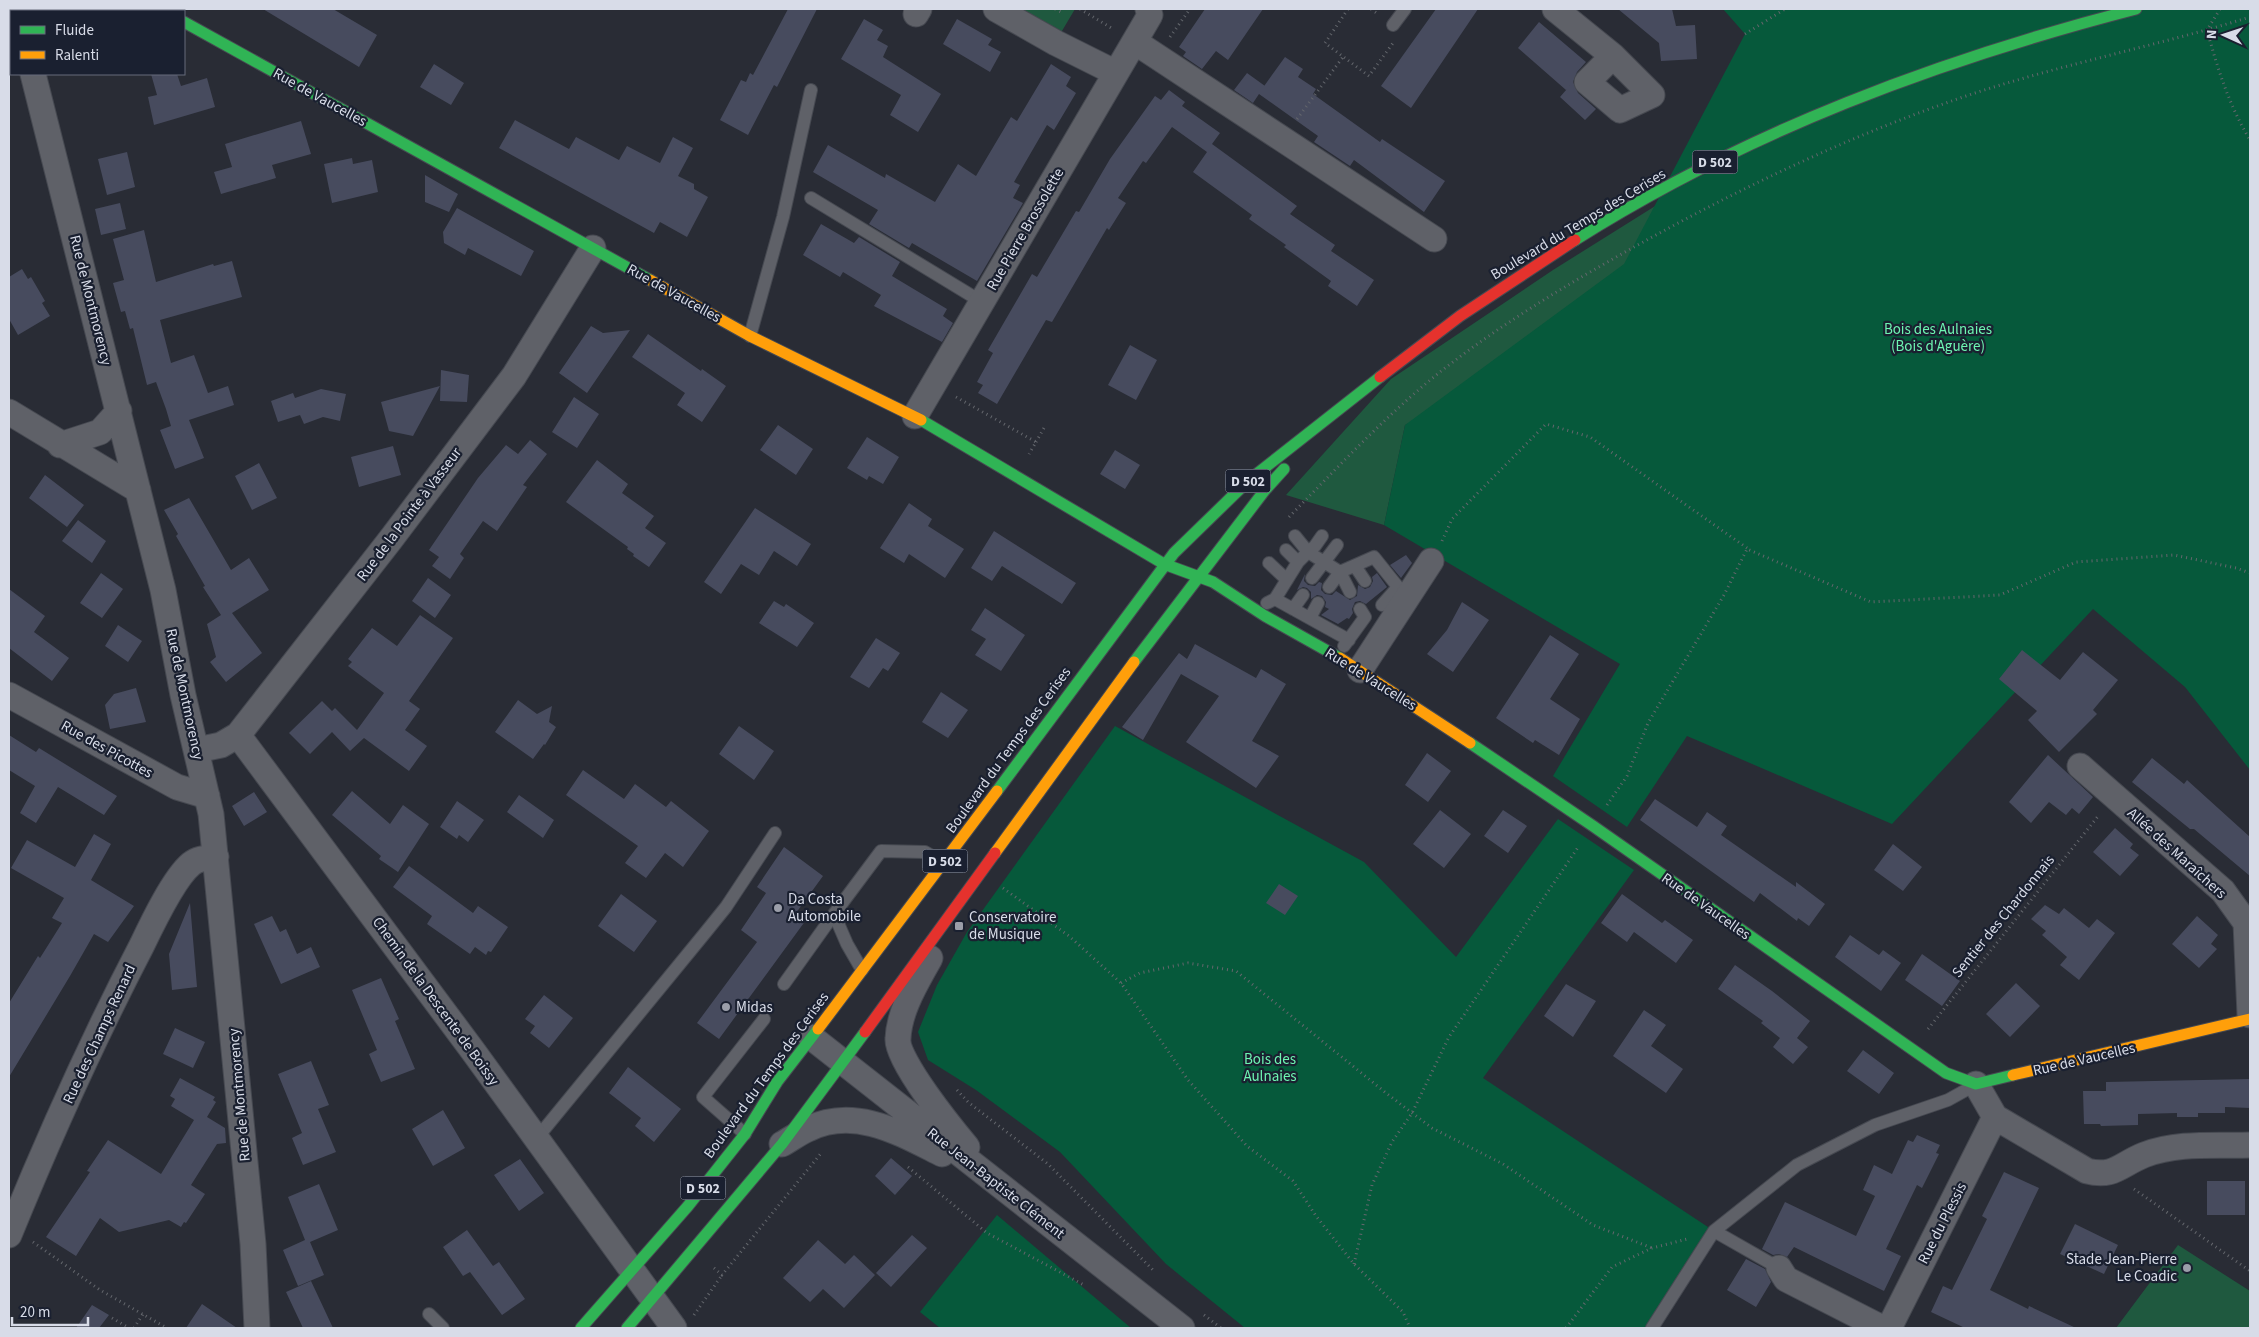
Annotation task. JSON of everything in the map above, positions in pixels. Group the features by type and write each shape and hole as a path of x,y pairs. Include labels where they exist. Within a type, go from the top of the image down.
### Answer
{"main road":[{"name":"Boulevard du Temps des Cerises","path":"581,1328 688,1206 745,1134 772,1088 944,862 1164,564 1190,534 1248,481 1418,345 1489,294 1624,210 1741,149 1848,101 1940,67 2050,32 2136,9"},
{"name":"Rue de Vaucelles","path":"185,23 750,336 915,416 1164,564 1214,582 1254,609 1360,670 1593,826 1946,1073 1976,1084 2250,1019"},
{"name":"Boulevard du Temps des Cerises","path":"627,1328 653,1300 782,1144 1166,618 1265,490 1341,407"}],"street":[{"path":"996,9 1056,43 1116,73"},
{"name":"Rue Pierre Brossolette","path":"915,416 1150,15 1148,9"},
{"path":"1555,9 1613,56"},
{"path":"1134,42 1434,239"},
{"name":"Rue de Montmorency","path":"33,75 163,590 183,695 207,796 216,857 253,1244 257,1328"},
{"name":"Rue de la Pointe à Vasseur","path":"197,750 221,745 238,735 514,376 593,248"},
{"path":"60,445 100,432 118,411"},
{"path":"9,412 60,445 138,490"},
{"path":"1360,670 1431,562"},
{"name":"Rue des Picottes","path":"9,695 177,787 207,796"},
{"name":"Chemin de la Descente de Boissy","path":"238,735 537,1138 653,1300"},
{"name":"Allée des Maraîchers","path":"2080,766 2113,797 2223,891 2246,923 2250,1015"},
{"name":"Rue des Champs Renard","path":"10,1233 48,1141 128,972 161,908 184,871 192,863 203,858 216,857"},
{"path":"948,916 934,950 910,996 897,1041 909,1068 940,1114 995,1182"},
{"name":"Rue Jean-Baptiste Clément","path":"811,1037 1182,1328"},
{"path":"1976,1084 1995,1117 2087,1171 2099,1174 2111,1173 2141,1156 2161,1148 2250,1145"},
{"name":"Rue du Plessis","path":"1889,1328 1995,1117"},
{"path":"782,1144 809,1128 825,1123 862,1120 912,1139 995,1182"},
{"path":"1779,1268 1786,1280 1882,1328"},
{"path":"653,1300 682,1324"}],"lane":[{"path":"1393,25 1406,9"},
{"path":"750,336 783,218 811,90"},
{"path":"811,198 982,302"},
{"path":"1295,536 1308,552 1340,572 1350,592"},
{"path":"1254,609 1275,599 1298,562 1315,546 1322,536"},
{"path":"1312,578 1337,545"},
{"path":"1286,550 1298,562"},
{"path":"1328,587 1340,572 1374,557 1398,587 1362,613 1337,656"},
{"path":"1269,563 1287,580"},
{"path":"1355,566 1365,581"},
{"path":"1293,609 1303,595"},
{"path":"1275,599 1348,640"},
{"path":"1310,618 1318,603"},
{"path":"537,1138 726,907 775,833"},
{"path":"784,984 881,851 925,852 944,862"},
{"path":"834,914 847,944 862,970"},
{"path":"745,1134 703,1097 764,1019"},
{"path":"1652,1328 1714,1231 1796,1165 1875,1125 1948,1100 1976,1084"},
{"path":"1714,1231 1779,1268"},
{"path":"429,1314 443,1328"}],"path":[{"path":"1055,9 1063,13"},
{"path":"1080,9 1134,42"},
{"path":"1157,56 1190,9"},
{"path":"1348,9 1325,43 1369,76 1402,30 1371,9"},
{"path":"1745,34 1785,9"},
{"path":"2220,9 2207,30 2220,80 2250,140"},
{"path":"1287,519 1396,409 1446,368 1528,310 1607,262 1710,205 1834,148 1912,115 2020,79 2250,17"},
{"path":"1282,140 1343,57"},
{"path":"933,384 1036,442"},
{"path":"1431,562 1452,519 1546,424 1590,437 1754,553"},
{"path":"1016,476 1044,428"},
{"path":"1747,549 1871,602 2000,595 2076,562 2174,554 2250,573"},
{"path":"1609,803 1627,776 1648,723 1724,594 1747,549"},
{"name":"Sentier des Chardonnais","path":"1911,1050 2113,797"},
{"path":"1354,1264 1372,1185 1392,1142 1412,1113 1449,1037 1576,851"},
{"path":"997,883 1069,936 1121,983 1188,1080 1247,1146 1293,1181 1316,1216 1354,1264 1403,1312 1410,1328"},
{"path":"1121,983 1140,973 1188,962 1236,971 1432,1128 1503,1164 1593,1225 1652,1248"},
{"path":"955,1088 968,1102 1048,1164 1159,1277"},
{"path":"904,1164 987,1233 1090,1289"},
{"path":"2111,1173 2250,1270"},
{"path":"1566,1328 1612,1267 1652,1248 1714,1231"},
{"path":"10,1233 29,1239 100,1290 167,1328"},
{"path":"706,1270 720,1261"},
{"path":"682,1324 722,1274"},
{"path":"1200,1311 1222,1328"},
{"path":"134,1328 143,1314"},
{"path":"112,1318 129,1328"}],"green space":[{"path":"996,9 1075,9 1059,36"},
{"name":"Bois des Aulnaies (Bois d'Aguère)","path":"1723,9 2250,9 2250,770 2185,687 2093,609 1892,824 1687,736 1627,827 1553,776 1620,664 1384,525 1405,425 1624,264 1745,34"},
{"path":"2250,9 1405,425 1384,525 1286,495 1391,379 1553,270 1668,198"},
{"name":"Bois des Aulnaies","path":"1115,726 1364,862 1456,957 1558,819 1634,870 1483,1078 1714,1231 1652,1328 1245,1328 1166,1264 1060,1152 976,1090 928,1060 918,1032 937,985 967,932"},
{"path":"997,1215 1131,1328 940,1328 920,1312"},
{"name":"Stade Jean-Pierre Le Coadic","path":"2178,1245 2250,1291 2250,1328 2116,1328"}],"building":[{"path":"263,9 333,9 377,35 359,67"},
{"path":"788,9 817,9 777,87 774,85 748,135 720,120 741,80 746,82 750,73 753,75"},
{"path":"1205,9 1263,9 1228,60 1216,51 1202,69 1183,56 1186,52 1179,47"},
{"path":"1436,9 1478,9 1411,108 1381,86"},
{"path":"1618,9 1672,9 1676,26 1695,25 1697,59 1661,61 1659,43"},
{"path":"864,19 883,30 877,40 888,46 883,57 941,94 918,132 890,115 901,95 841,59"},
{"path":"957,19 992,39 988,45 1001,52 990,72 943,44"},
{"path":"1539,22 1586,62 1577,72 1573,82 1566,90 1518,48"},
{"path":"1285,57 1303,69 1298,77 1316,89 1313,94 1380,142 1382,139 1445,181 1424,212 1354,160 1350,166 1314,142 1318,136 1259,94 1253,103 1234,90 1247,73 1264,86"},
{"path":"434,64 464,83 451,105 420,87"},
{"path":"1051,64 1071,77 1066,86 1076,93 1054,130 1047,125 1014,182 1020,185 1013,198 1023,203 977,281 912,243 909,248 869,224 878,210 813,172 828,145 885,178 886,174 935,202 958,164 976,176 1011,117 1017,121"},
{"path":"151,75 177,75 181,86 207,78 215,107 154,125 148,97 157,95"},
{"path":"1573,82 1578,93 1596,109 1585,120 1560,97"},
{"path":"1169,90 1185,102 1182,106 1220,133 1212,144 1297,206 1290,214 1335,245 1331,251 1374,280 1357,306 1328,286 1331,281 1284,247 1286,245 1249,219 1252,215 1193,172 1207,152 1172,127 1146,163 1143,161 1118,198 1126,203 1109,230 1107,228 1052,322 1046,320 997,404 978,393 983,385 977,382 993,353 988,350 1032,274 1037,277 1076,211 1079,212 1110,159 1155,96 1161,100"},
{"path":"515,120 569,149 576,137 619,160 627,146 660,163 673,137 693,148 678,176 694,184 694,189 708,197 687,237 660,222 654,233 499,148"},
{"path":"301,121 311,154 272,165 276,178 221,194 214,172 232,167 225,144"},
{"path":"127,152 135,187 107,195 98,159"},
{"path":"352,158 353,164 372,160 378,192 332,203 324,164"},
{"path":"425,175 458,194 449,212 425,202"},
{"path":"120,203 126,229 101,235 95,209"},
{"path":"457,208 534,251 521,276 468,248 465,255 444,243 443,232"},
{"path":"821,224 854,243 859,237 900,262 892,276 947,309 943,316 953,323 942,342 874,306 881,295 843,272 840,277 803,255"},
{"path":"144,230 156,282 213,264 214,266 232,261 242,297 160,320 171,363 194,355 208,393 228,386 234,405 189,420 204,458 175,469 160,430 171,426 166,409 156,382 147,385 133,328 130,329 125,311 121,312 113,283 124,280 113,239"},
{"path":"22,269 28,279 31,277 45,301 42,303 50,316 18,335 9,319 9,277"},
{"path":"591,326 603,333 630,330 587,393 559,373"},
{"path":"648,334 726,386 702,422 677,405 685,393 632,357"},
{"path":"1130,345 1157,360 1136,400 1108,385"},
{"path":"441,370 469,375 467,402 440,401"},
{"path":"440,386 413,436 389,431 381,402"},
{"path":"321,389 346,394 340,421 323,417 304,424 300,415 278,422 271,401 293,393 295,398"},
{"path":"574,397 599,414 577,448 552,432"},
{"path":"778,425 813,449 796,475 760,450"},
{"path":"867,437 899,457 883,484 869,476 867,480 847,468"},
{"path":"530,440 547,454 523,485 527,487 497,531 483,521 460,554 464,558 450,579 432,566 439,557 429,550 478,478 506,445 518,454"},
{"path":"393,446 401,475 359,487 351,457"},
{"path":"1115,450 1140,465 1125,489 1100,474"},
{"path":"597,460 628,484 622,493 654,516 645,528 666,543 649,567 633,556 634,554 627,549 628,547 566,502"},
{"path":"259,463 277,498 252,510 235,476"},
{"path":"45,475 84,505 67,527 29,498"},
{"path":"189,498 231,570 249,558 269,590 232,613 262,653 226,682 210,662 216,657 207,624 221,615 203,587 205,586 176,536 178,534 164,510"},
{"path":"909,503 932,519 928,526 964,549 945,578 909,554 904,563 880,548"},
{"path":"755,508 811,544 797,566 774,551 759,575 741,564 721,594 704,582"},
{"path":"78,520 106,541 92,563 62,541"},
{"path":"994,531 1076,583 1062,604 1002,566 992,581 971,568"},
{"path":"1406,555 1412,563 1401,578 1390,565"},
{"path":"101,573 123,589 102,618 80,603"},
{"path":"1377,573 1387,587 1366,604 1360,601 1355,602 1352,609 1353,613 1349,619 1347,618 1338,624 1321,615 1329,609 1325,607 1326,602 1322,596 1317,595 1311,599 1311,592 1307,588 1303,587 1297,590 1305,574 1304,581 1308,585 1315,586 1319,582 1322,583 1321,590 1325,594 1332,595 1336,591 1350,600 1357,596 1358,585 1365,589 1370,587 1373,581 1372,577"},
{"path":"428,578 451,595 435,618 412,601"},
{"path":"9,589 45,616 34,632 69,658 52,681 9,648"},
{"path":"774,601 784,607 786,604 814,623 797,647 759,623"},
{"path":"1462,602 1489,620 1453,672 1427,654 1447,630"},
{"path":"985,608 1025,635 1001,671 975,655 986,639 971,630"},
{"path":"420,615 453,638 409,701 420,709 405,730 427,746 409,771 364,738 350,751 332,732 310,754 289,733 322,701 332,711 335,708 357,730 384,693 348,666 352,662 348,659 372,628 397,646"},
{"path":"118,625 142,641 128,662 105,646"},
{"path":"1550,635 1579,654 1550,699 1580,719 1559,755 1535,740 1533,743 1496,718"},
{"path":"876,638 900,653 888,671 883,668 869,688 850,677"},
{"path":"1195,644 1256,678 1261,669 1286,684 1252,741 1279,756 1256,788 1186,742 1219,696 1181,674 1143,740 1122,727 1179,653 1187,659"},
{"path":"2022,650 2060,680 2083,652 2118,680 2093,710 2097,714 2059,752 2028,720 2037,711 1999,679"},
{"path":"136,688 146,722 110,729 105,705 114,694"},
{"path":"941,692 968,710 948,738 922,722"},
{"path":"518,700 537,714 552,706 549,722 556,727 545,745 533,759 495,732"},
{"path":"739,726 774,751 754,780 719,754"},
{"path":"9,735 36,752 39,748 117,796 104,815 58,787 36,823 20,813 35,786 9,770"},
{"path":"1427,753 1451,771 1428,802 1405,785"},
{"path":"2048,755 2093,797 2079,814 2072,808 2066,815 2049,802 2031,823 2009,802"},
{"path":"2152,758 2184,784 2187,780 2250,837 2250,876 2194,829 2190,829 2132,782"},
{"path":"583,770 624,799 635,784 666,807 671,801 709,831 683,867 665,853 646,878 625,863 638,846 566,795"},
{"path":"352,791 390,824 403,805 429,824 398,872 379,859 381,856 332,815"},
{"path":"254,792 267,812 244,826 232,806"},
{"path":"519,795 554,820 543,838 507,812"},
{"path":"1655,799 1697,827 1707,812 1727,826 1721,835 1796,887 1796,882 1825,904 1809,926 1798,918 1797,921 1760,893 1754,902 1640,820"},
{"path":"457,801 484,820 468,842 459,835 457,839 440,827"},
{"path":"1440,810 1471,834 1444,868 1413,844"},
{"path":"1503,810 1527,826 1508,853 1484,836"},
{"path":"2115,828 2133,844 2130,848 2139,855 2120,876 2093,852"},
{"path":"94,834 111,844 91,880 134,906 108,942 94,934 9,1077 9,1003 38,956 40,958 62,923 52,918 64,898 11,868 27,840 75,867"},
{"path":"1893,844 1922,867 1903,891 1874,870"},
{"name":"Da Costa Automobile","path":"784,847 823,876 796,913 806,920 719,1039 697,1023 757,942 741,930 766,893 757,887"},
{"path":"409,866 473,913 478,906 508,927 491,952 488,951 486,955 475,947 470,954 427,924 432,916 393,887"},
{"path":"1279,884 1298,896 1285,915 1266,903"},
{"path":"621,894 657,921 634,952 598,926"},
{"path":"1622,894 1662,923 1665,920 1693,940 1676,963 1634,932 1627,942 1601,923"},
{"path":"190,903 197,987 172,990 169,954"},
{"path":"2045,905 2059,914 2064,908 2089,928 2097,919 2115,933 2079,980 2060,965 2067,957 2042,935 2046,931 2031,919"},
{"path":"272,916 280,932 286,929 297,954 311,947 320,967 281,984 254,924"},
{"path":"2197,916 2218,935 2211,944 2217,949 2199,968 2172,944"},
{"path":"1850,935 1879,955 1883,950 1901,963 1881,991 1835,957"},
{"path":"1922,954 1960,981 1942,1006 1905,980"},
{"path":"1735,965 1810,1021 1797,1038 1808,1047 1793,1064 1773,1047 1780,1038 1761,1023 1763,1021 1718,989"},
{"path":"381,978 399,1019 395,1021 415,1069 381,1082 369,1054 377,1050 352,990"},
{"path":"2016,983 2040,1006 2010,1037 1986,1014"},
{"path":"1566,984 1596,1001 1573,1037 1544,1016"},
{"path":"544,995 573,1018 549,1048 530,1033 535,1026 525,1019"},
{"path":"1644,1010 1666,1025 1651,1046 1683,1069 1666,1093 1613,1056"},
{"path":"175,1028 205,1042 193,1068 163,1054"},
{"path":"1863,1050 1894,1073 1879,1094 1847,1071"},
{"path":"311,1061 329,1105 318,1109 336,1152 303,1165 292,1138 302,1133 278,1074"},
{"path":"628,1067 681,1109 654,1142 635,1126 641,1118 609,1093"},
{"path":"180,1078 215,1097 213,1100 216,1102 207,1117 225,1128 226,1143 217,1144 191,1185 205,1194 186,1223 184,1222 181,1227 169,1220 119,1232 100,1218 76,1256 46,1237 90,1172 87,1171 108,1140 161,1174 194,1120 171,1106 175,1099 170,1096"},
{"path":"2250,1079 2250,1108 2225,1107 2225,1113 2198,1113 2198,1117 2177,1117 2177,1113 2138,1114 2138,1125 2101,1126 2100,1124 2084,1124 2083,1091 2106,1091 2106,1082"},
{"path":"443,1110 465,1148 433,1166 412,1129"},
{"path":"1917,1135 1940,1145 1936,1153 1939,1154 1922,1188 1917,1185 1886,1249 1901,1256 1884,1291 1794,1247 1787,1257 1779,1254 1773,1255 1762,1249 1785,1202 1856,1236 1875,1196 1863,1190 1874,1165 1892,1174 1908,1140 1913,1142"},
{"path":"891,1158 912,1176 895,1195 875,1176"},
{"path":"520,1159 544,1193 519,1211 494,1175"},
{"path":"2004,1172 2039,1188 1990,1290 2028,1309 2029,1306 2076,1328 1965,1328 1931,1312 1943,1286 1952,1290 1987,1219 1982,1216"},
{"path":"2207,1181 2245,1181 2245,1215 2207,1215"},
{"path":"319,1184 338,1230 310,1242 324,1275 298,1286 283,1250 305,1240 288,1197"},
{"path":"2075,1224 2118,1245 2104,1274 2060,1254"},
{"path":"467,1230 493,1266 499,1262 525,1299 502,1315 470,1272 463,1276 443,1247"},
{"path":"912,1235 927,1248 891,1287 876,1273"},
{"path":"818,1240 845,1264 854,1255 875,1275 844,1308 823,1289 810,1302 783,1278"},
{"path":"1746,1259 1765,1269 1771,1282 1756,1307 1727,1290"},
{"path":"311,1281 333,1328 303,1328 286,1292"},
{"path":"202,1304 237,1328 186,1328"},
{"path":"92,1305 109,1315 99,1328 76,1328"}],"traffic: fast":[{"path":"1575,240 1641,201 1708,165 1777,132 1846,103 1990,51 2136,9"},
{"path":"185,23 650,280"},
{"path":"997,791 1174,553 1249,480 1380,377"},
{"path":"921,420 1164,564 1213,582 1265,616 1340,658"},
{"path":"1134,662 1265,490 1284,469"},
{"path":"1470,743 1593,826 1946,1073 1976,1084 2013,1075"},
{"path":"581,1328 688,1206 745,1134 777,1082 818,1029"},
{"path":"627,1328 782,1144 865,1032"}],"traffic: slow":[{"path":"650,280 750,336 921,420"},
{"path":"1340,658 1470,743"},
{"path":"995,853 1134,662"},
{"path":"818,1029 997,791"},
{"path":"2013,1075 2250,1019"}],"traffic: jam":[{"path":"1380,377 1460,316 1575,240"},
{"path":"865,1032 995,853"}],"place":[{"name":"Da Costa Automobile","path":"778,908"},
{"name":"Conservatoire de Musique","path":"959,926"},
{"name":"Midas","path":"726,1007"},
{"name":"Stade Jean-Pierre Le Coadic","path":"2187,1268"}]}
